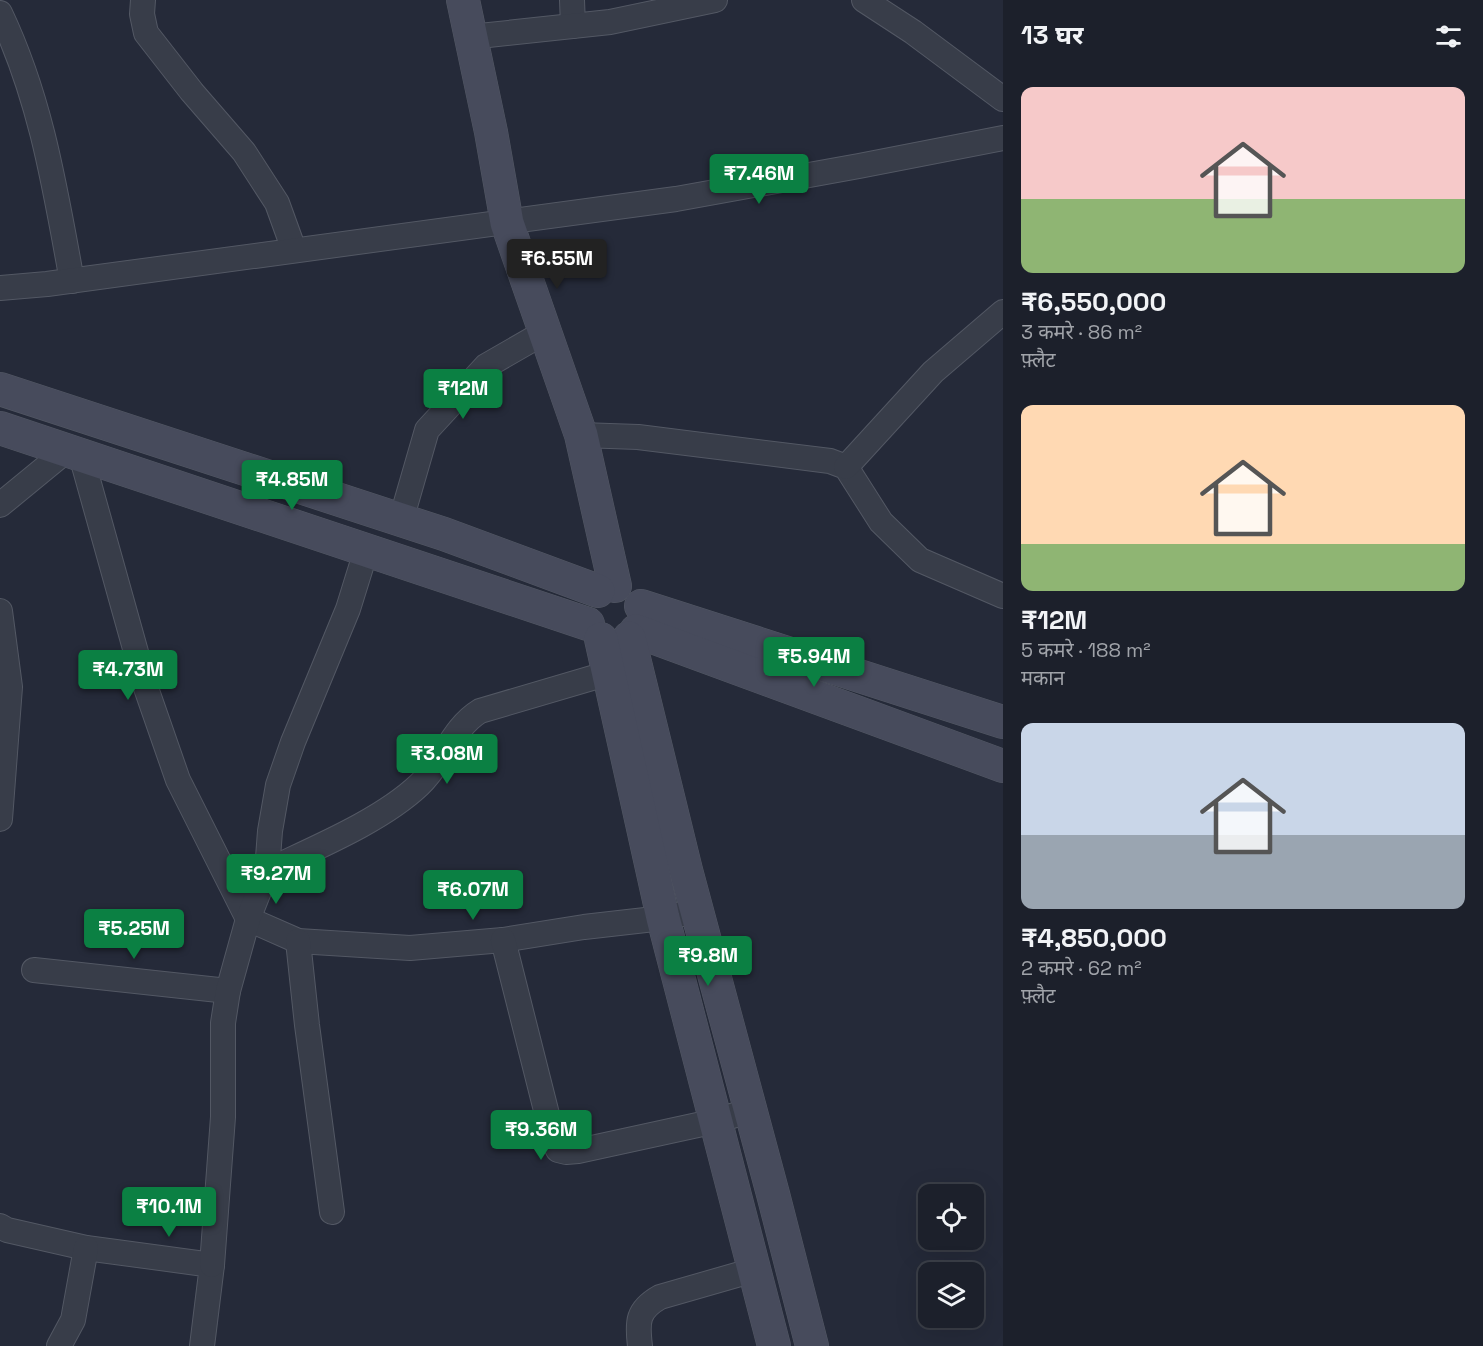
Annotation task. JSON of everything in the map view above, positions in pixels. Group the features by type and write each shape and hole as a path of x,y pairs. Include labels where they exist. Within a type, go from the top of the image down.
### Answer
{"street":[{"path":"143,0 142,14 146,33 192,92 244,152 277,203 294,250"},
{"path":"463,0 491,132 507,223 581,435 607,589"},
{"path":"572,0 573,26"},
{"path":"470,38 610,22 715,0"},
{"path":"864,0 913,32 1003,99"},
{"path":"0,13 16,48 32,93 50,160 72,281"},
{"path":"0,288 72,281 395,235 507,223 688,197 1003,138"},
{"path":"846,467 933,372 1003,312"},
{"path":"401,520 427,430 431,424 486,366 545,332"},
{"path":"0,389 607,589 631,591 619,628 609,673 663,918 774,1346"},
{"path":"0,428 366,551 619,628 956,706 1003,722"},
{"path":"581,435 638,437 830,461 846,467 881,522 920,560 1003,596"},
{"path":"0,505 74,453"},
{"path":"74,453 146,688 178,780 248,919 298,940 410,948 503,940 584,927 663,918 697,910"},
{"path":"202,1346 212,1265 223,1117 224,1023 228,991 248,919 267,871 270,831 278,785 293,742 348,609 366,551"},
{"path":"607,589 588,605 587,615 1003,766"},
{"path":"0,611 10,687 0,819"},
{"path":"619,628 751,1110 812,1346"},
{"path":"267,871 329,842 397,802 426,778 469,718 480,711 609,673"},
{"path":"942,745 956,706"},
{"path":"298,940 332,1212"},
{"path":"503,940 554,1142 558,1150 579,1152 716,1121 751,1110"},
{"path":"34,970 228,991"},
{"path":"685,1002 719,993"},
{"path":"745,1234 781,1223"},
{"path":"0,1226 7,1230 86,1248 212,1265"},
{"path":"59,1346 74,1320 86,1248"},
{"path":"640,1346 638,1320 650,1303 660,1297 754,1270"}]}
